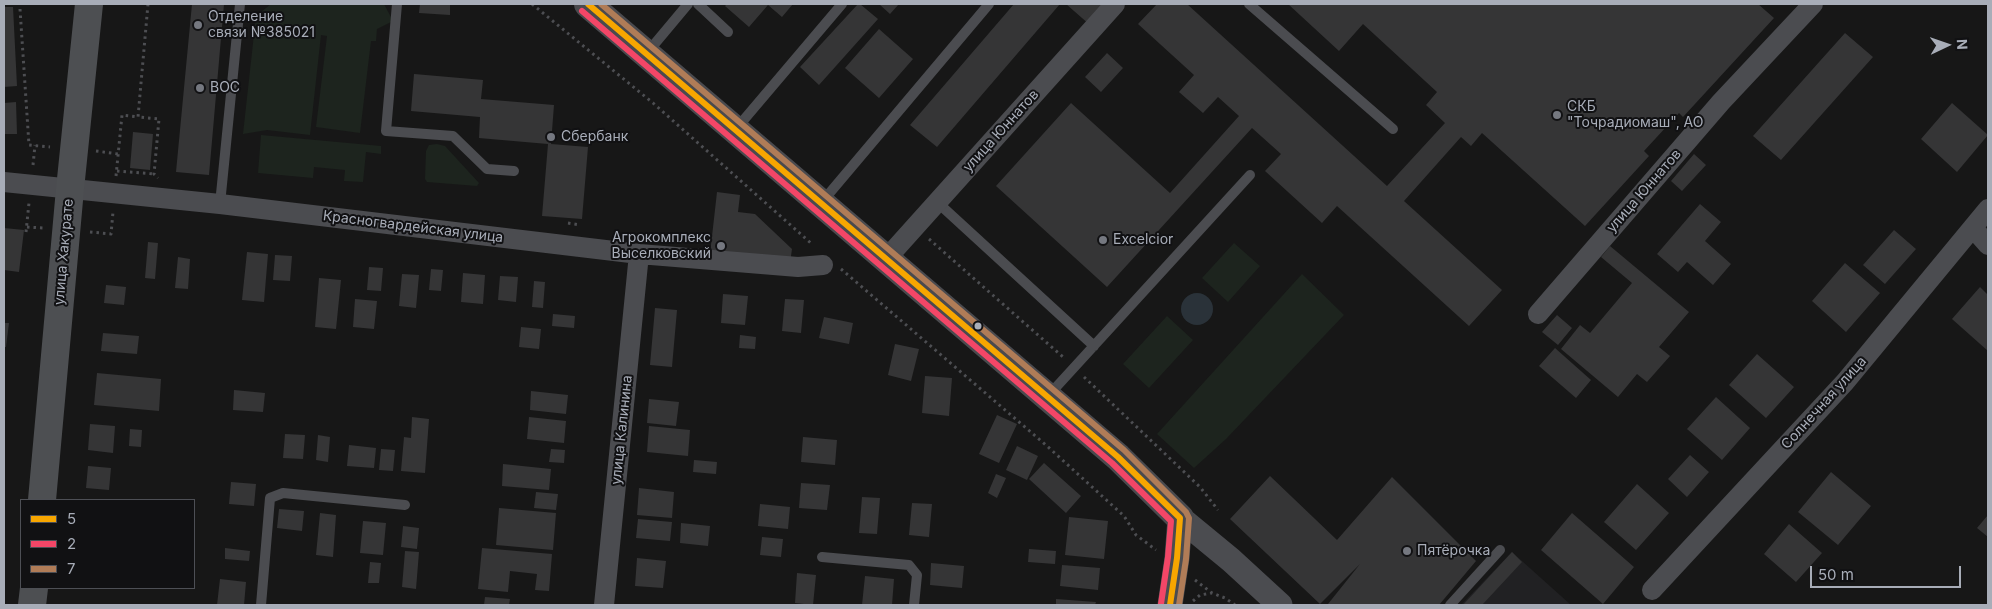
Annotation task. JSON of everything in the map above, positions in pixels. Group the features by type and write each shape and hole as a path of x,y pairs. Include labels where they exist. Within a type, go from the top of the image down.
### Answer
{"main road":[{"name":"улица Хакурате","path":"42,499 89,4"},
{"path":"588,4 1048,396 1118,457 1180,518"},
{"path":"32,605 34,589"}],"street":[{"name":"улица Юннатов","path":"888,258 1115,4"},
{"name":"улица Юннатов","path":"1538,314 1721,102 1813,4"},
{"name":"Красногвардейская улица","path":"4,182 220,204 639,254 798,267 826,260"},
{"name":"Солнечная улица","path":"1652,590 1845,382 1988,209"},
{"path":"1973,228 1988,245"},
{"name":"улица Калинина","path":"604,605 639,254"},
{"path":"1170,605 1180,518"},
{"path":"1180,518 1231,560 1280,605"}],"lane":[{"path":"220,204 240,4"},
{"path":"397,4 386,131 453,136 487,168 514,171"},
{"path":"646,53 688,4"},
{"path":"736,129 842,4"},
{"path":"822,202 989,4"},
{"path":"1249,4 1393,129"},
{"path":"705,6 728,32"},
{"path":"1048,396 1250,176"},
{"path":"938,202 1094,346"},
{"path":"261,605 270,498 284,493 405,505"},
{"path":"1450,605 1500,550"},
{"path":"822,557 909,565 917,575 914,605"}],"path":[{"path":"138,116 148,4"},
{"path":"532,4 653,103 826,260 1054,452 1124,516 1136,535 1212,593 1226,598 1235,605"},
{"path":"20,9 29,145 118,154"},
{"path":"111,234 122,115 159,118 154,174"},
{"path":"117,171 154,174 161,180"},
{"path":"560,222 580,225"},
{"path":"1190,605 1200,595 1212,593"}],"shaded area":[{"path":"271,4 384,4 393,21 377,29 376,41 371,41 360,133 316,127 327,36 321,35 310,135 267,130 243,134 256,16"},
{"path":"261,135 381,146 381,154 366,152 363,182 344,181 345,170 314,167 313,178 258,173"},
{"path":"429,145 445,146 479,183 477,186 427,182 425,179 426,151"},
{"path":"1234,243 1260,266 1228,302 1202,278"},
{"path":"1302,274 1344,315 1226,439 1194,468 1157,434"},
{"path":"1197,293 1203,294 1208,298 1212,303 1212,315 1208,320 1203,324 1197,325 1191,324 1186,320 1182,315 1181,309 1182,303 1186,298 1191,294"},
{"path":"1167,316 1193,340 1149,388 1123,364"},
{"path":"1512,552 1571,605 1461,605"}],"building":[{"name":"ВОС","path":"192,4 224,4 209,175 176,172"},
{"path":"420,4 450,4 450,15 419,13"},
{"path":"727,4 793,4 782,17 768,5 749,27 725,6"},
{"path":"858,4 878,19 819,85 800,67"},
{"path":"879,4 899,4 890,14"},
{"path":"1014,4 1060,4 937,147 910,125"},
{"path":"1066,4 1107,4 1090,25"},
{"path":"1157,4 1187,4 1387,186 1445,123 1426,105 1437,92 1363,24 1339,51 1288,4 1758,4 1774,18 1683,117 1679,113 1644,151 1649,156 1585,226 1482,133 1471,146 1461,137 1404,201 1502,290 1469,326 1337,206 1322,223 1265,171 1281,154 1252,128 1107,287 996,186 1071,103 1170,193 1239,116 1218,97 1203,113 1179,92 1194,75 1138,24"},
{"path":"4,7 13,7 17,86 4,87"},
{"path":"879,29 913,59 879,98 845,68"},
{"path":"1845,33 1873,57 1781,160 1753,136"},
{"path":"1107,53 1123,68 1101,92 1085,77"},
{"path":"414,74 483,80 481,99 554,105 551,144 588,147 582,219 542,216 548,144 479,138 480,117 411,111"},
{"path":"16,102 17,134 4,134 4,103"},
{"path":"1952,103 1988,135 1957,172 1921,139"},
{"path":"133,132 153,134 150,170 130,168"},
{"path":"1694,154 1706,165 1682,191 1671,181"},
{"path":"717,192 740,195 738,212 755,214 792,249 790,263 710,254"},
{"path":"1700,204 1721,222 1705,241 1731,264 1713,285 1687,262 1678,272 1657,254"},
{"path":"4,228 24,230 19,272 4,270"},
{"path":"1894,230 1916,249 1885,284 1863,265"},
{"path":"148,242 158,243 155,279 145,278"},
{"path":"1610,246 1689,312 1659,347 1670,356 1647,382 1637,374 1618,397 1561,349 1580,325 1590,333 1632,283 1601,257"},
{"path":"247,252 268,254 264,302 242,300"},
{"path":"275,255 292,256 290,281 273,280"},
{"path":"178,257 190,259 188,289 175,288"},
{"path":"1845,263 1880,293 1846,332 1812,301"},
{"path":"369,267 383,268 381,291 367,290"},
{"path":"431,269 443,270 441,291 429,290"},
{"path":"463,273 485,275 483,304 461,302"},
{"path":"402,274 419,275 416,308 399,306"},
{"path":"500,276 518,277 516,302 498,300"},
{"path":"319,278 341,280 336,329 315,327"},
{"path":"534,281 545,282 543,308 532,307"},
{"path":"106,285 126,287 124,305 104,303"},
{"path":"1980,287 1988,295 1988,351 1952,319"},
{"path":"723,294 748,296 745,325 721,323"},
{"path":"355,299 377,301 374,329 353,327"},
{"path":"785,299 804,300 801,333 782,331"},
{"path":"655,308 677,310 672,367 650,365"},
{"path":"553,314 575,316 574,328 552,326"},
{"path":"1557,315 1572,328 1558,345 1542,332"},
{"path":"824,317 853,323 849,344 819,338"},
{"path":"4,323 9,323 6,347 4,347"},
{"path":"521,327 541,329 539,349 519,347"},
{"path":"103,333 139,336 137,354 101,351"},
{"path":"740,335 756,337 755,349 739,348"},
{"path":"895,344 919,349 911,381 888,375"},
{"path":"1555,348 1591,380 1576,398 1539,366"},
{"path":"1757,354 1794,387 1766,418 1729,385"},
{"path":"97,373 161,379 159,411 94,405"},
{"path":"925,376 952,378 949,416 922,413"},
{"path":"234,390 265,393 263,412 233,410"},
{"path":"531,391 568,395 566,414 530,410"},
{"path":"1716,397 1750,428 1722,460 1687,429"},
{"path":"649,399 679,402 676,426 647,423"},
{"path":"997,415 1017,424 999,463 979,454"},
{"path":"412,417 429,419 425,473 401,471 404,437 411,438"},
{"path":"529,417 566,421 564,443 527,439"},
{"path":"90,424 115,426 113,453 88,450"},
{"path":"649,426 690,430 688,456 647,452"},
{"path":"130,429 142,430 141,447 129,446"},
{"path":"285,434 305,435 303,459 283,458"},
{"path":"318,435 330,437 328,462 316,460"},
{"path":"803,437 837,440 835,465 801,462"},
{"path":"349,445 376,448 374,468 347,466"},
{"path":"1017,446 1038,456 1027,480 1006,470"},
{"path":"381,449 395,450 393,471 379,470"},
{"path":"551,449 565,450 564,463 549,462"},
{"path":"1690,455 1709,472 1687,497 1668,479"},
{"path":"694,460 717,462 716,474 693,472"},
{"path":"1044,463 1081,496 1066,513 1029,479"},
{"path":"503,464 551,469 549,490 502,486"},
{"path":"88,466 111,468 109,490 86,488"},
{"path":"1831,472 1871,506 1838,545 1798,512"},
{"path":"996,474 1006,478 997,498 988,493"},
{"name":"Пятёрочка","path":"1270,476 1337,540 1392,477 1476,561 1439,605 1328,604 1360,564 1320,604 1230,519"},
{"path":"231,482 256,484 254,506 229,504"},
{"path":"801,483 830,485 827,510 799,508"},
{"path":"1637,484 1669,513 1636,550 1604,522"},
{"path":"639,488 674,492 672,518 637,515"},
{"path":"536,492 558,494 556,510 534,508"},
{"path":"862,497 880,498 877,534 859,533"},
{"path":"912,503 932,504 929,537 909,535"},
{"path":"760,504 790,507 788,529 758,526"},
{"path":"499,508 556,513 553,550 496,545"},
{"path":"279,509 304,511 302,531 277,528"},
{"path":"320,513 336,515 333,557 316,555"},
{"path":"1572,513 1634,567 1603,604 1541,550"},
{"path":"1988,515 1988,537 1977,528"},
{"path":"1069,517 1108,521 1104,559 1065,555"},
{"path":"638,519 672,522 670,541 636,538"},
{"path":"363,521 386,523 383,555 360,553"},
{"path":"681,523 710,526 708,546 680,543"},
{"path":"1789,524 1822,553 1796,582 1764,554"},
{"path":"403,526 419,528 417,549 401,547"},
{"path":"762,537 783,539 781,557 760,555"},
{"path":"225,548 250,551 249,561 225,559"},
{"path":"482,548 552,554 549,591 535,590 537,574 510,571 508,592 478,589"},
{"path":"1029,549 1056,551 1055,564 1028,562"},
{"path":"405,551 419,552 416,589 402,587"},
{"path":"1512,552 1522,562 1482,605 1463,605"},
{"path":"637,558 666,561 663,588 635,586"},
{"path":"370,562 381,563 379,583 368,583"},
{"path":"931,563 964,566 962,588 930,585"},
{"path":"1062,565 1100,568 1098,590 1060,586"},
{"path":"797,573 816,575 813,605 795,603"},
{"path":"865,576 894,579 892,605 862,605"},
{"path":"220,579 246,582 244,605 217,605"},
{"path":"485,597 510,599 509,605 484,605"},
{"path":"1056,599 1096,602 1095,605 1056,605"}],"transit line":[{"name":"5","path":"588,4 1118,457 1180,518 1177,558 1170,605"},
{"name":"7","path":"601,4 1124,450 1186,512 1189,518 1186,559 1179,605"},
{"name":"2","path":"582,11 1112,463 1171,521 1161,604"}],"place":[{"name":"Отделение связи №385021","path":"198,25"},
{"name":"ВОС","path":"200,88"},
{"name":"СКБ \"Точрадиомаш\", АО","path":"1557,115"},
{"name":"Сбербанк","path":"551,137"},
{"name":"Excelcior","path":"1103,240"},
{"name":"Агрокомплекс Выселковский","path":"721,246"},
{"name":"Пятёрочка","path":"1407,551"}]}
